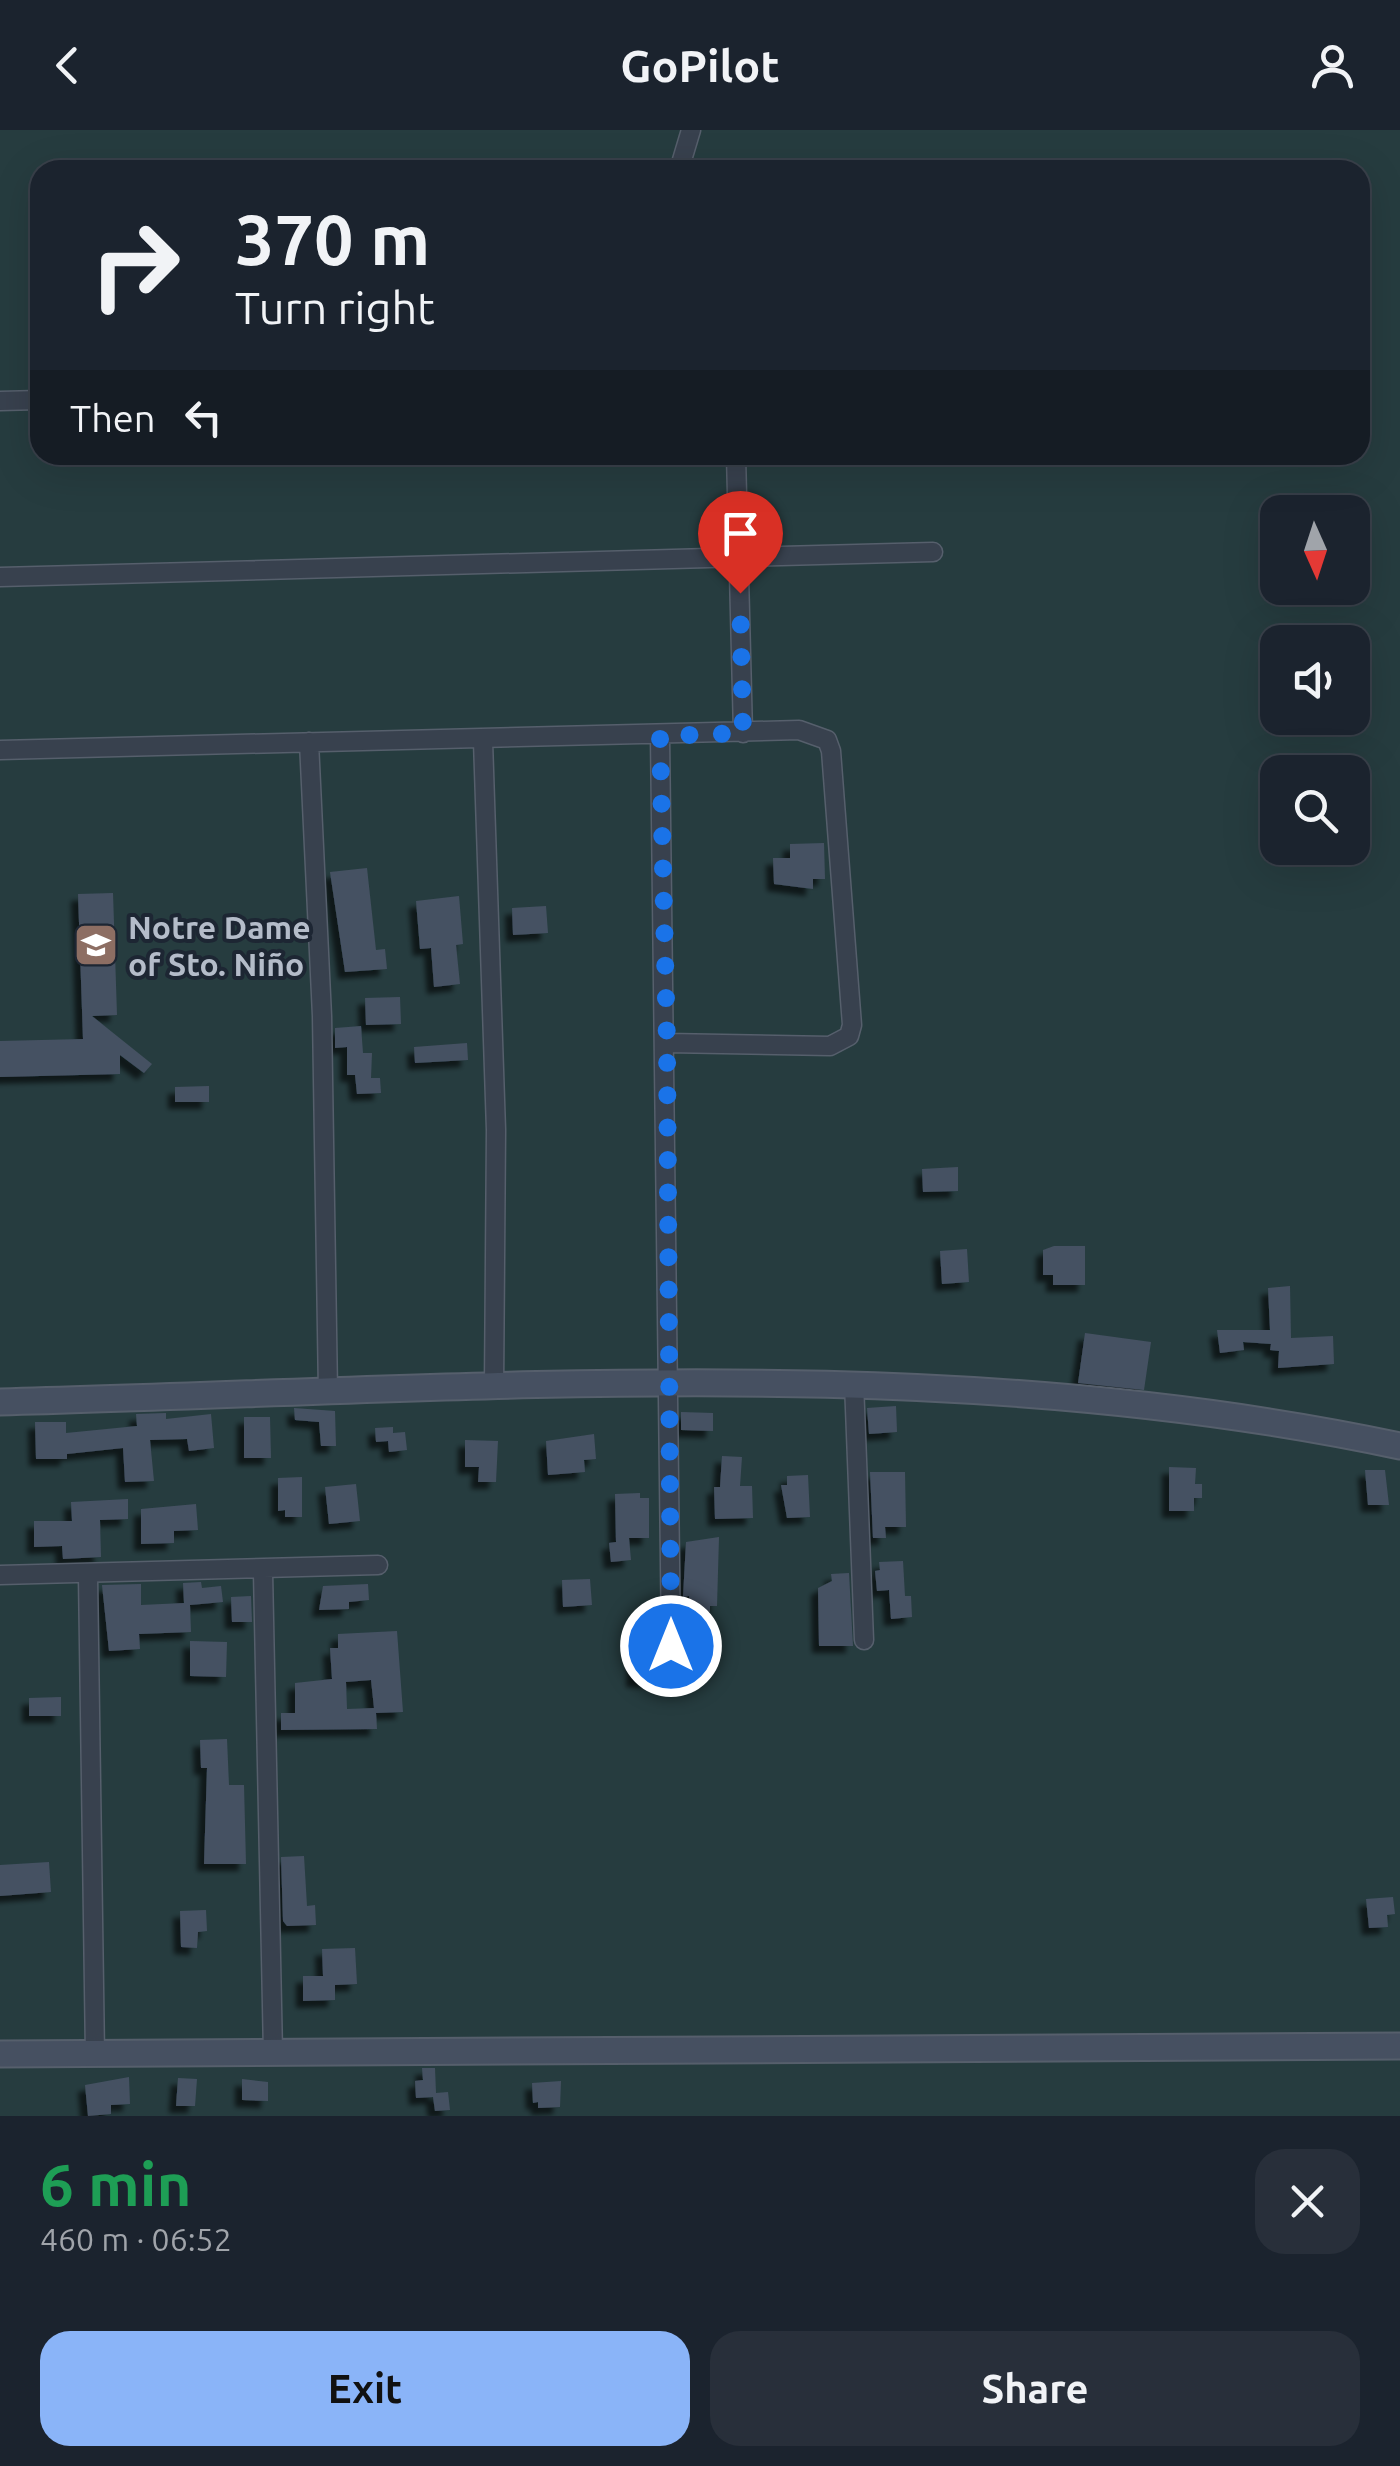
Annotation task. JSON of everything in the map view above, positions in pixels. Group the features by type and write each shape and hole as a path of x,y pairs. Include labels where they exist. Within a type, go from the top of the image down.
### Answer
{"street":[{"path":"682,160 691,130"},
{"path":"0,401 30,400"},
{"path":"736,465 743,733"},
{"path":"0,577 933,552"},
{"path":"0,750 483,741 799,730 826,740 831,751 852,1025 842,1043 830,1046 667,1044"},
{"path":"660,736 667,1044 671,1646"},
{"path":"483,741 496,1130 494,1388"},
{"path":"309,742 322,1016 328,1393"},
{"path":"0,1402 494,1388 854,1383 1014,1390 1154,1404 1400,1446"},
{"path":"854,1383 864,1640"},
{"path":"0,1574 264,1572 378,1565"},
{"path":"264,1572 273,2054"},
{"path":"88,1576 96,2056"},
{"path":"0,2054 1400,2046"}],"green space":[{"path":"0,130 1400,130 1400,2116 0,2116"}],"building":[{"path":"824,843 825,879 813,879 813,889 774,884 773,858 790,858 790,844"},
{"path":"367,868 376,950 385,949 387,969 345,972 330,872"},
{"path":"113,893 117,1015 92,1016 152,1064 144,1073 120,1055 120,1074 0,1077 0,1041 83,1039 78,894"},
{"path":"459,896 463,944 456,945 460,984 434,987 431,948 420,949 416,901"},
{"path":"546,906 548,933 513,935 512,908"},
{"path":"400,997 401,1024 366,1025 365,998"},
{"path":"361,1026 363,1053 372,1053 371,1078 380,1078 381,1093 357,1094 355,1075 347,1075 347,1047 335,1048 335,1028"},
{"path":"467,1043 468,1060 415,1063 414,1047"},
{"path":"209,1086 209,1102 175,1102 175,1087"},
{"path":"958,1167 958,1191 923,1192 922,1169"},
{"path":"1085,1246 1085,1285 1053,1285 1053,1275 1043,1275 1043,1250"},
{"path":"967,1249 969,1282 942,1284 940,1251"},
{"path":"1290,1286 1291,1338 1333,1336 1334,1364 1278,1368 1279,1351 1270,1350 1271,1344 1243,1342 1244,1350 1220,1353 1217,1330 1270,1330 1268,1288"},
{"path":"1085,1333 1151,1342 1144,1390 1078,1383"},
{"path":"896,1406 897,1432 869,1434 867,1408"},
{"path":"294,1408 335,1411 336,1446 321,1446 319,1422 295,1420"},
{"path":"681,1412 713,1413 713,1431 681,1430"},
{"path":"166,1413 166,1419 211,1414 214,1448 189,1451 187,1439 150,1440 154,1481 125,1482 123,1448 67,1454 67,1459 36,1459 35,1422 66,1422 66,1433 137,1426 136,1414"},
{"path":"244,1417 270,1417 271,1458 244,1458"},
{"path":"393,1427 393,1433 405,1432 407,1450 389,1452 388,1441 376,1442 375,1428"},
{"path":"594,1434 596,1459 584,1460 585,1472 548,1475 546,1441"},
{"path":"465,1440 498,1441 496,1482 478,1482 479,1467 465,1467"},
{"path":"722,1456 742,1457 740,1486 752,1486 753,1518 715,1519 714,1487 720,1487"},
{"path":"1169,1467 1196,1468 1195,1484 1202,1484 1202,1498 1194,1498 1194,1511 1169,1511"},
{"path":"1365,1470 1385,1470 1389,1505 1368,1505"},
{"path":"870,1472 905,1472 906,1527 885,1527 886,1538 873,1538"},
{"path":"808,1475 810,1517 787,1518 781,1485 787,1485 787,1476"},
{"path":"302,1477 302,1517 285,1517 285,1510 278,1511 278,1478"},
{"path":"356,1484 360,1521 329,1524 325,1487"},
{"path":"640,1493 640,1498 649,1498 649,1538 629,1538 631,1560 611,1562 609,1543 616,1542 615,1494"},
{"path":"128,1499 128,1519 100,1520 101,1557 63,1559 62,1546 34,1547 34,1521 72,1521 71,1502"},
{"path":"196,1504 198,1530 174,1531 174,1543 141,1544 141,1509"},
{"path":"719,1537 717,1606 710,1606 710,1612 690,1613 689,1596 683,1597 686,1542"},
{"path":"903,1561 905,1596 911,1596 912,1617 891,1619 889,1590 877,1591 875,1571 880,1570 879,1562"},
{"path":"849,1573 853,1646 819,1646 818,1588 832,1581 831,1574"},
{"path":"590,1579 592,1605 563,1607 562,1580"},
{"path":"201,1582 202,1588 221,1586 223,1602 190,1605 191,1632 139,1634 140,1649 109,1651 102,1585 141,1584 141,1605 184,1603 183,1583"},
{"path":"368,1584 369,1600 349,1602 349,1609 319,1610 323,1586"},
{"path":"251,1596 252,1622 232,1622 231,1597"},
{"path":"637,1625 651,1626 649,1681 633,1680"},
{"path":"397,1631 403,1712 376,1713 377,1729 281,1730 281,1713 295,1713 295,1683 332,1679 330,1648 338,1648 338,1634","holes":["371,1680 374,1708 347,1709 346,1682"]},
{"path":"190,1641 227,1642 226,1677 190,1676"},
{"path":"61,1697 61,1716 29,1716 29,1698"},
{"path":"227,1739 229,1785 244,1785 246,1864 204,1864 207,1768 201,1768 200,1740"},
{"path":"304,1856 307,1906 315,1905 316,1925 287,1926 283,1921 281,1857"},
{"path":"49,1862 51,1892 0,1896 0,1865"},
{"path":"1393,1897 1395,1914 1387,1915 1388,1927 1369,1928 1366,1899"},
{"path":"206,1910 207,1931 198,1932 197,1948 181,1947 180,1911"},
{"path":"355,1948 357,1984 335,1985 335,2000 303,2001 303,1976 323,1976 322,1949"},
{"path":"422,2068 435,2068 436,2093 448,2092 450,2110 435,2111 433,2097 416,2098 415,2081 423,2080"},
{"path":"129,2077 130,2104 111,2105 111,2114 88,2116 85,2085"},
{"path":"178,2078 197,2079 195,2106 176,2106"},
{"path":"242,2079 268,2082 268,2101 242,2100"},
{"path":"561,2081 560,2107 538,2108 538,2102 533,2103 532,2083"}],"place":[{"name":"Notre Dame of Sto. Niño","path":"96,945"}],"route":[{"path":"671,1646 667,1044 660,736 743,733 740,593"}]}
